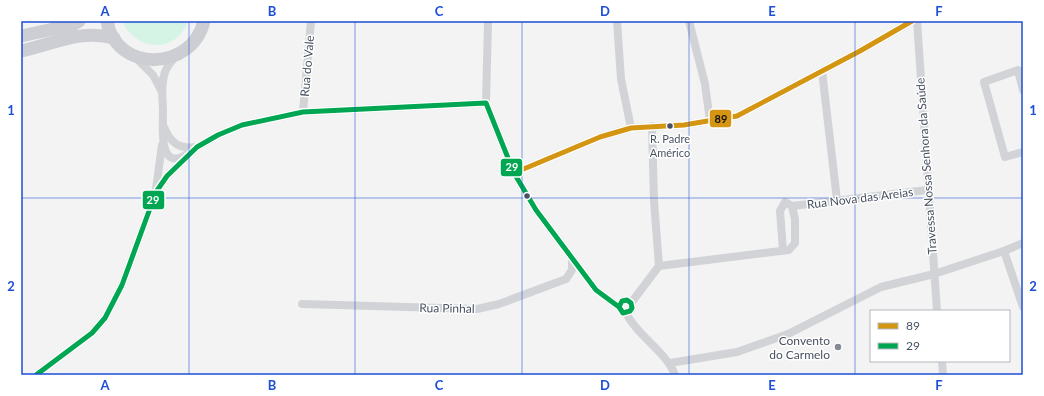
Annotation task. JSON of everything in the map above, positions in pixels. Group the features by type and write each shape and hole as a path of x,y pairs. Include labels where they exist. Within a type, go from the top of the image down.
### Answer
{"main road":[{"path":"21,36 72,25 79,21"},
{"path":"108,21 114,38 123,48 134,56 147,60 161,60 176,56 188,48 198,37 204,21"},
{"path":"21,51 84,35 98,34 114,38"}],"street":[{"name":"Rua do Vale","path":"302,112 311,21"},
{"path":"488,21 486,103 514,173 536,210 596,290 619,307 620,311 626,313 631,322 670,363 675,375"},
{"path":"617,21 622,79 631,128"},
{"path":"690,21 704,84 710,121"},
{"path":"514,173 600,137 631,128 684,125 737,116 912,21"},
{"name":"Travessa Nossa Senhora da Saúde","path":"917,21 927,190 937,310"},
{"path":"134,56 153,75 162,92"},
{"path":"176,56 164,73 162,92 164,126 167,136 174,143 185,148 197,147"},
{"path":"1023,90 1018,70 984,82 1005,157 1023,152"},
{"path":"822,71 837,200"},
{"path":"162,136 165,152 169,157 174,159 182,158 218,135 242,125 302,112 486,103"},
{"path":"36,375 87,338 105,318 122,285 156,192 164,126"},
{"path":"626,313 632,308 631,303 658,266 654,201 652,126"},
{"path":"156,192 167,176 197,147"},
{"name":"Rua Nova das Areias","path":"792,206 795,219 795,243 789,250 783,250 780,211 785,202 792,206 927,190"},
{"path":"670,363 737,352 788,334 881,287 934,274 1004,251 1023,243"},
{"path":"658,266 741,257 783,250"},
{"path":"1004,251 1023,307"},
{"name":"Rua Pinhal","path":"302,304 477,309 498,304 566,279 572,270 572,259"},
{"path":"619,307 622,301 627,300 631,303"},
{"path":"942,362 943,375"}],"green space":[{"path":"122,21 188,21 182,32 174,40 165,44 155,45 145,43 136,38 128,31"}],"transit line":[{"name":"89","path":"514,173 600,137 631,128 684,125 737,116 860,51 912,21"},
{"name":"29","path":"36,375 92,333 105,318 122,285 156,192 167,176 197,147 218,135 242,125 303,112 486,103 514,173 536,210 596,290 619,307 623,313 630,311 632,308 631,303 627,300 622,301 619,307"}],"place":[{"name":"R. Padre Américo","path":"670,126"},
{"name":"Convento do Carmelo","path":"838,347"}]}
